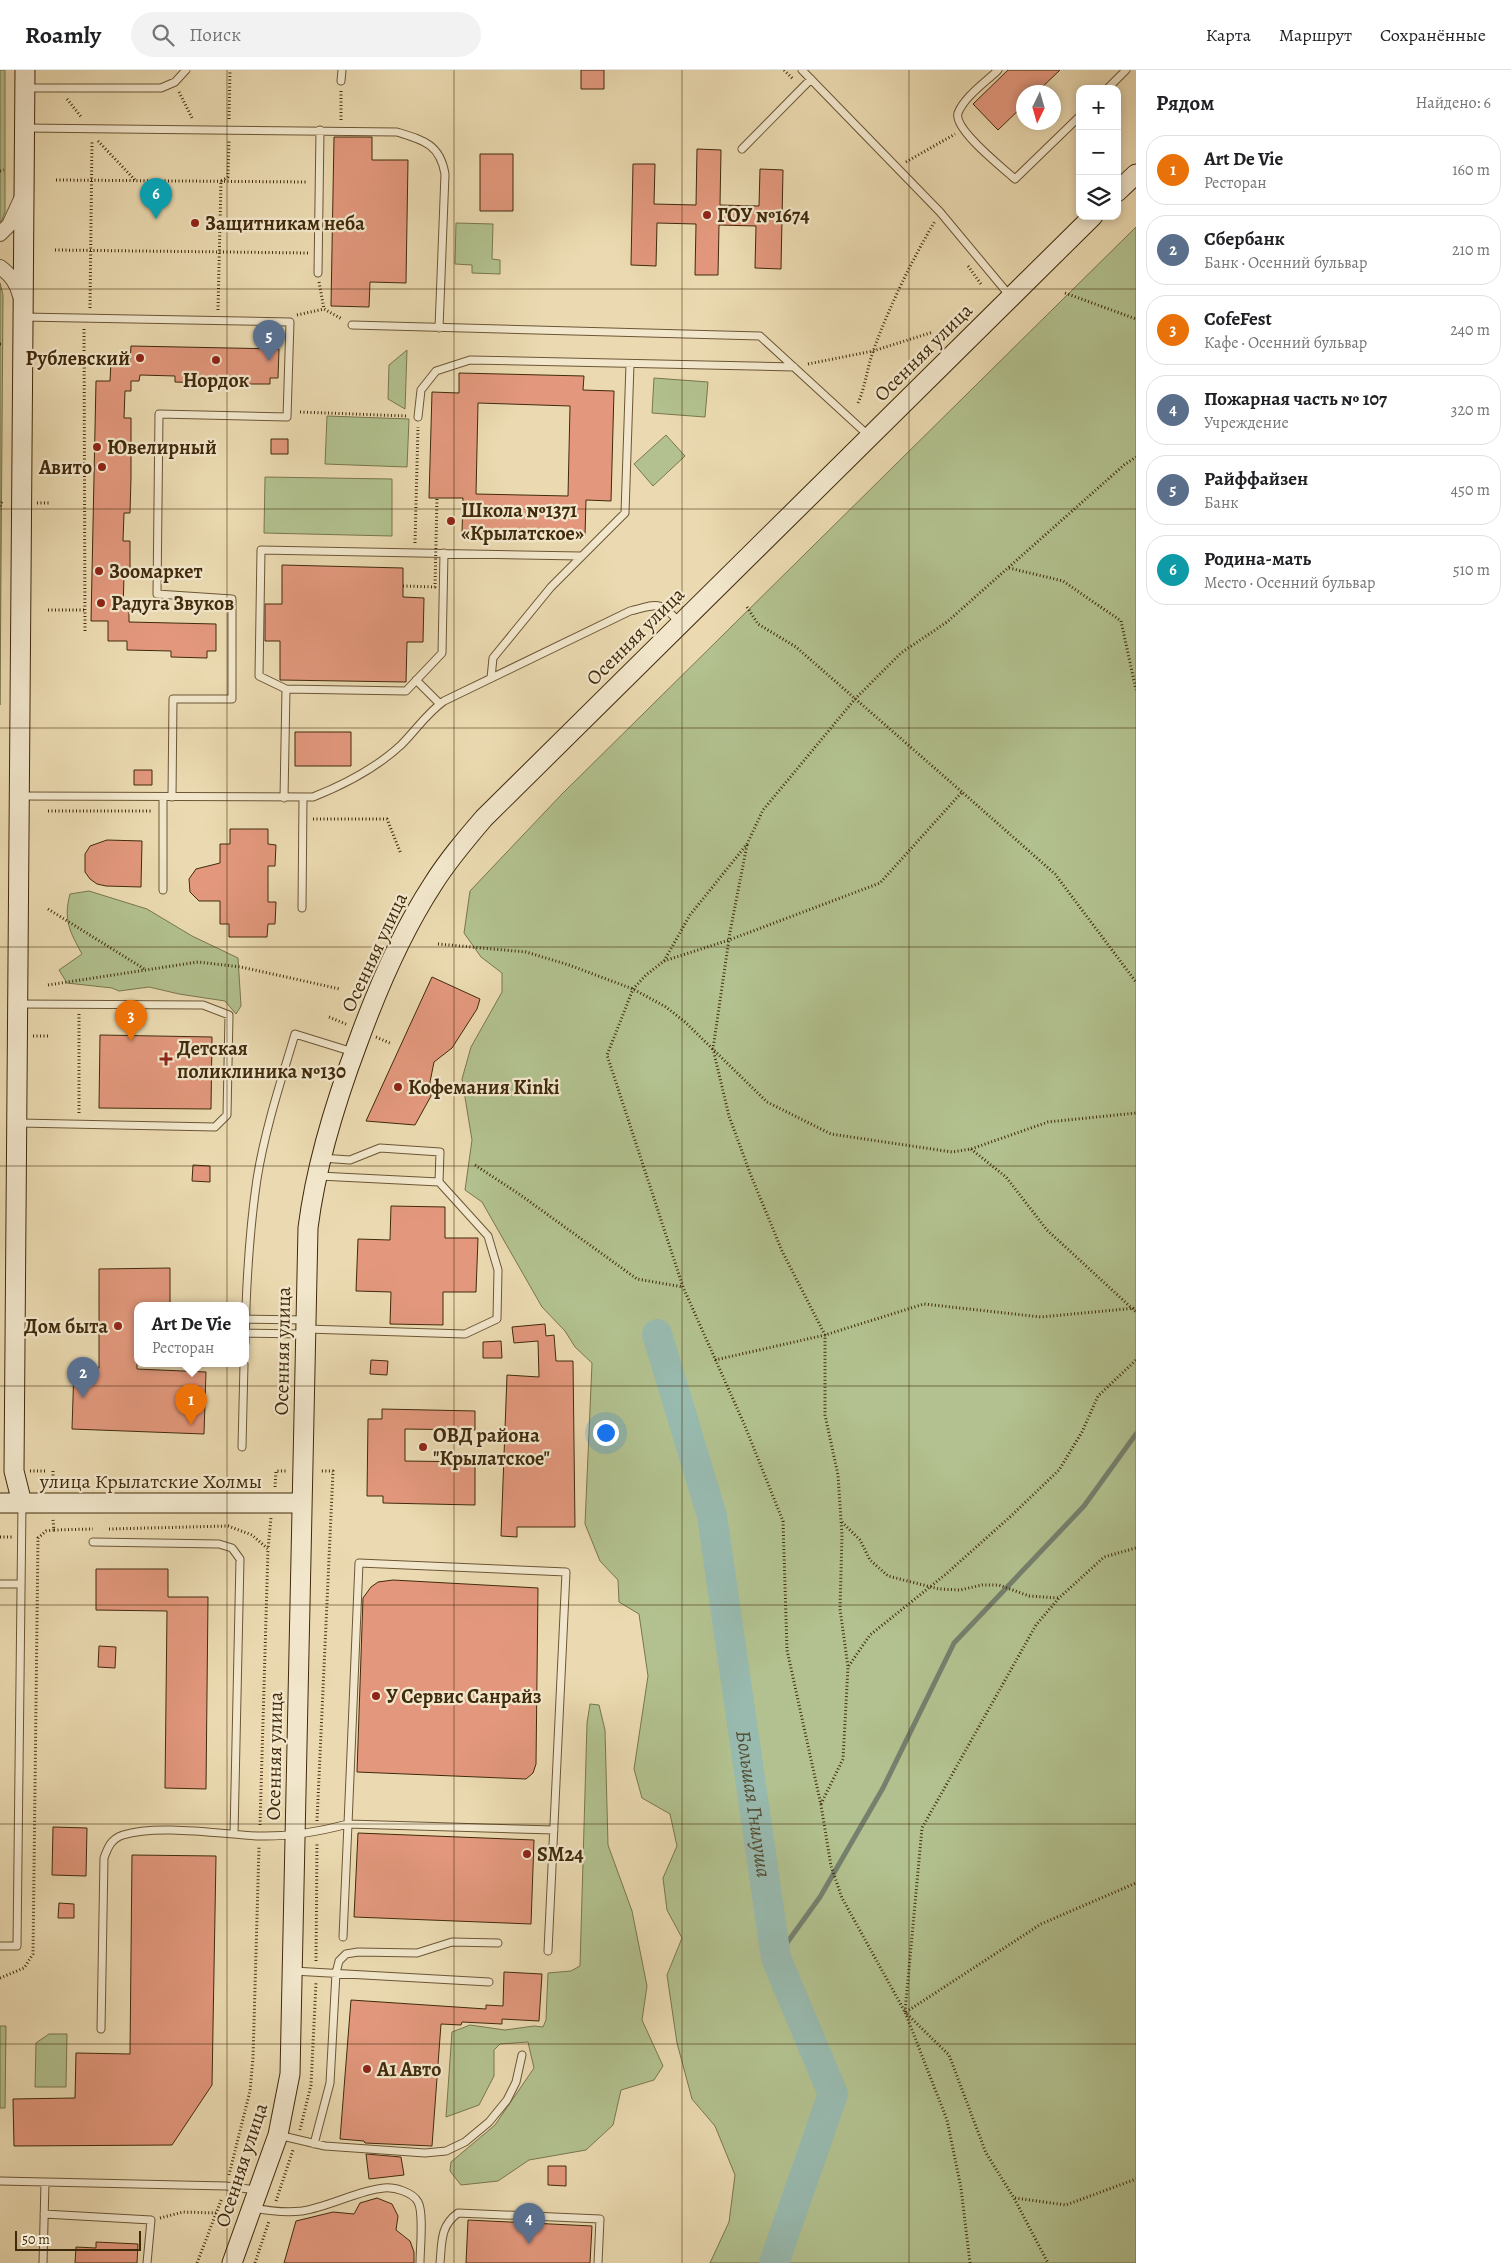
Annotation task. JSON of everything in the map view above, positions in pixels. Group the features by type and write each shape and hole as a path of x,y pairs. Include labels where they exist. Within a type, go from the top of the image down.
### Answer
{"main road":[{"path":"22,1503 14,1471 25,79"},
{"path":"1121,188 1136,174"},
{"name":"Осенняя улица","path":"232,2263 278,2135 290,2074 308,1228 318,1167 334,1108 354,1052 398,946 419,907 447,863 484,818 1089,220"},
{"name":"улица Крылатские Холмы","path":"0,1504 302,1503"}],"street":[{"path":"0,234 5,231 16,212 24,191"},
{"path":"0,267 17,285 23,314"}],"lane":[{"path":"25,79 57,88 161,88 175,82 186,73 186,70"},
{"path":"341,81 342,70"},
{"path":"802,70 940,212 1010,297"},
{"path":"998,70 968,99 959,112 957,119 962,130 1015,179 1076,120"},
{"path":"1111,85 1126,70"},
{"path":"742,148 811,79"},
{"path":"25,128 397,132 431,145 442,159 445,174 439,328"},
{"path":"318,272 320,130"},
{"path":"23,314 290,322 287,417 158,414 157,594 232,598 232,699 173,699 172,797"},
{"path":"352,325 760,336 869,436"},
{"path":"418,416 421,390 436,371 470,360 794,367"},
{"path":"490,678 493,658 551,587 624,513 630,364"},
{"path":"444,553 442,653 406,691 286,689 259,676 261,550 444,553 580,556"},
{"path":"19,796 313,797 351,782 379,764 402,744 440,704 630,611 657,604 666,608 680,623"},
{"path":"416,680 440,704"},
{"path":"284,798 286,689"},
{"path":"163,890 164,797"},
{"path":"302,797 302,908"},
{"path":"17,1123 215,1127 228,1115 229,1015 203,1005 18,1004"},
{"path":"246,1302 247,1279 258,1178 270,1118 295,1034 354,1052"},
{"path":"318,1167 350,1160 380,1148 440,1152 439,1182"},
{"path":"249,1319 305,1328 465,1334 497,1319 498,1270 488,1236 439,1182 318,1167"},
{"path":"249,1333 305,1328"},
{"path":"242,1447 244,1367"},
{"path":"0,1946 17,1946 22,1503"},
{"path":"93,1542 219,1544 232,1548 240,1559 234,1834"},
{"path":"343,1937 360,1563 566,1572 548,1951"},
{"path":"0,1584 21,1584"},
{"path":"101,2030 104,1858 108,1845 123,1835 173,1830 259,1836 317,1832 348,1824 554,1830"},
{"path":"314,2144 330,2083 336,1973 339,1961 346,1954 358,1952 417,1953 452,1942 498,1943"},
{"path":"293,1971 489,1982"},
{"path":"278,2135 314,2144 425,2153 446,2151 465,2142 489,2122 506,2100 516,2082 522,2055"},
{"path":"0,2181 226,2186 259,2190"},
{"path":"43,2263 46,2182"},
{"path":"252,2208 275,2212 302,2211 383,2188 409,2193 418,2201 420,2212 420,2263"},
{"path":"440,2263 443,2230 449,2219 458,2213 600,2219 598,2263"},
{"path":"44,2214 151,2220 147,2263"}],"path":[{"path":"221,181 228,177 230,70"},
{"path":"341,81 342,131"},
{"path":"175,82 198,130"},
{"path":"57,88 90,128"},
{"path":"898,167 962,130"},
{"path":"90,308 92,133 135,180"},
{"path":"56,180 307,182"},
{"path":"218,311 221,181"},
{"path":"858,403 866,388 873,351 896,295 940,212"},
{"path":"55,250 306,254"},
{"path":"318,272 324,308"},
{"path":"1064,292 1136,318"},
{"path":"295,316 324,308 352,325"},
{"path":"84,329 84,634"},
{"path":"794,367 873,351 933,332"},
{"path":"300,412 418,416 415,553"},
{"path":"664,961 690,915 747,844 763,810 855,699 901,653 947,622 1124,465 1136,457"},
{"path":"403,586 435,587 437,498"},
{"path":"0,500 0,506"},
{"path":"1009,568 1063,581 1121,620 1136,690"},
{"path":"747,607 758,624 796,647 1055,874 1136,982"},
{"path":"48,610 84,610"},
{"path":"962,792 880,883 728,940 664,961 646,975 633,989 607,1056 683,1287 745,1426 782,1521 788,1650 821,1804 831,1866 842,1898 905,2012 947,2120 961,2188 970,2263"},
{"path":"48,810 163,811"},
{"path":"327,819 387,819 401,854"},
{"path":"747,844 728,940 712,1049 729,1116 750,1173 782,1251 824,1335 825,1415 838,1475 841,1522 840,1609 848,1667 844,1759 821,1804"},
{"path":"48,909 147,970"},
{"path":"438,944 526,952 569,965 633,989 666,1007 767,1102 831,1134 952,1152 971,1149 1048,1122 1136,1113"},
{"path":"48,985 198,962 241,967 340,989"},
{"path":"79,1004 79,1124"},
{"path":"971,1149 1006,1177 1047,1230 1134,1310"},
{"path":"475,1165 637,1280 683,1287"},
{"path":"716,1360 824,1335 924,1304 1041,1317 1134,1310"},
{"path":"848,1667 870,1635 1012,1516 1059,1470 1082,1432 1098,1396 1136,1360"},
{"path":"0,1978 24,1968 33,1954 38,1538 46,1532 54,1530 52,1471"},
{"path":"316,1972 317,1832 333,1471"},
{"path":"841,1522 860,1540 870,1560 888,1576 930,1586 960,1590 982,1585 999,1585 1029,1596 1059,1598"},
{"path":"905,2012 922,1828 1036,1624 1059,1598 1104,1557 1136,1548"},
{"path":"197,2263 226,2186 250,2091 253,2058 268,1549"},
{"path":"905,2012 1041,1924 1136,1883"},
{"path":"905,2012 949,2056 986,2153 1014,2198 1048,2263"},
{"path":"1014,2198 1066,2205 1136,2179"},
{"path":"151,2220 183,2212 216,2213"}],"green space":[{"path":"0,70 5,70 5,212 0,225"},
{"path":"456,223 493,224 492,259 500,260 500,274 472,273 472,265 455,264"},
{"path":"1136,227 1136,2263 710,2263 729,2222 735,2175 715,2126 692,2099 677,2043 667,1975 682,1938 667,1910 663,1878 677,1846 670,1814 642,1798 634,1769 648,1676 639,1614 619,1602 618,1580 600,1561 585,1524 592,1363 575,1347 565,1331 542,1307 482,1202 465,1190 472,1140 462,1079 471,1047 502,992 502,973 481,957 464,933 470,891 562,794"},
{"path":"0,283 3,295 0,705"},
{"path":"407,350 405,409 388,399 389,365"},
{"path":"654,378 708,382 705,417 652,413"},
{"path":"327,416 409,419 407,467 325,464"},
{"path":"666,435 685,456 653,486 634,464"},
{"path":"265,477 392,479 392,536 264,533"},
{"path":"89,891 147,909 192,936 238,958 241,1006 236,1014 225,1001 149,987 119,991 112,988 67,983 59,970 82,954 69,926 67,911 70,894"},
{"path":"590,1704 599,1705 605,1730 608,1845 632,1911 647,1986 642,2020 663,2066 654,2080 621,2090 613,2125 586,2150 529,2160 498,2181 461,2185 450,2171 451,2162 495,2125 534,2068 528,2042 500,2044 494,2050 494,2076 479,2105 446,2117 452,2032 470,2025 505,2030 534,2026 543,2027 546,2020 548,1973 571,1971 580,1966 587,1723"},
{"path":"0,2026 6,2026 5,2108 0,2108"},
{"path":"49,2034 67,2034 66,2087 35,2087 36,2043"}],"building":[{"path":"581,70 604,70 604,89 581,89"},
{"path":"1008,70 1060,70 1044,85 1016,85 1016,113 998,130 973,104"},
{"path":"334,137 372,137 372,160 408,160 406,283 370,282 369,307 331,306"},
{"name":"ГОУ №1674","path":"697,149 721,150 720,205 759,206 760,169 783,170 781,269 755,268 756,226 719,225 718,275 695,275 696,224 657,223 656,266 631,265 633,164 655,164 654,204 696,205"},
{"path":"480,154 513,154 513,211 480,211"},
{"path":"131,346 279,349 278,378 270,378 270,384 235,384 235,377 210,376 210,383 175,382 175,376 140,375 139,381 131,381 131,391 125,391 124,418 131,418 131,478 130,513 124,513 123,541 130,541 130,575 124,575 123,611 129,611 129,622 216,624 216,651 207,651 207,658 171,657 171,651 127,650 127,641 108,641 108,621 91,621 96,381 110,381 111,361 130,362"},
{"path":"459,373 584,376 583,390 614,391 611,501 586,500 585,536 462,533 463,498 429,498 432,392 459,393","holes":["478,403 570,406 568,496 476,494"]},
{"path":"271,439 288,439 288,454 271,454"},
{"path":"282,565 403,568 403,597 424,598 423,642 407,642 406,682 280,680 280,641 265,641 265,604 282,604"},
{"path":"295,732 351,732 351,766 295,766"},
{"path":"134,770 152,770 152,785 134,785"},
{"path":"230,829 268,829 268,844 276,845 275,866 268,866 268,902 276,902 275,924 268,924 267,937 229,937 229,924 220,924 220,901 199,901 190,892 189,879 196,869 220,863 220,844 230,844"},
{"path":"107,840 142,841 141,887 106,886 97,884 90,879 85,872 85,854 90,846"},
{"path":"432,977 480,999 477,1009 452,1048 434,1062 430,1082 431,1096 415,1125 366,1121"},
{"path":"100,1035 212,1037 211,1109 99,1108"},
{"path":"193,1165 210,1166 210,1182 192,1181"},
{"path":"391,1206 445,1207 445,1238 478,1238 476,1292 443,1292 443,1325 390,1324 391,1292 356,1291 358,1239 390,1240"},
{"path":"170,1268 170,1302 134,1302 134,1367 137,1367 137,1369 206,1372 204,1434 72,1429 74,1367 99,1368 99,1269"},
{"path":"545,1324 546,1336 554,1335 556,1361 573,1361 575,1527 517,1527 517,1537 501,1536 507,1375 539,1377 538,1341 514,1343 512,1327"},
{"path":"501,1341 502,1358 483,1358 483,1342"},
{"path":"371,1360 388,1361 387,1375 370,1374"},
{"path":"382,1409 475,1411 475,1430 405,1429 405,1461 475,1462 475,1505 383,1503 383,1496 367,1496 368,1419 382,1419"},
{"path":"96,1569 168,1569 168,1597 208,1597 206,1789 165,1788 167,1611 96,1610"},
{"path":"393,1580 538,1588 536,1764 533,1773 526,1779 357,1772 363,1598 371,1587 378,1582"},
{"path":"99,1646 116,1647 115,1668 98,1667"},
{"path":"53,1827 87,1828 86,1876 52,1875"},
{"path":"358,1833 534,1840 531,1924 354,1917"},
{"path":"132,1855 216,1856 212,2085 172,2145 14,2146 13,2099 75,2098 76,2053 130,2054"},
{"path":"59,1903 74,1904 74,1918 58,1918"},
{"path":"504,1972 542,1974 539,2021 502,2019 502,2024 462,2022 461,2025 441,2024 432,2146 365,2143 364,2141 340,2139 351,2000 486,2009 486,2005 503,2006"},
{"path":"366,2154 401,2157 404,2175 369,2179"},
{"path":"548,2166 566,2166 566,2186 548,2185"},
{"path":"377,2198 392,2204 398,2216 396,2230 410,2241 414,2252 414,2263 284,2263 296,2221 333,2212 354,2214 360,2203"},
{"path":"468,2220 592,2226 590,2263 466,2263"},
{"path":"96,2242 138,2244 137,2263 75,2263 76,2247 96,2248"}],"waterway":[{"name":"Большая Гнилуша","path":"657,1334 712,1516 776,1958 833,2094 774,2263"},
{"path":"776,1958 820,1897 883,1788 954,1643 1084,1506 1136,1434"}],"place":[{"name":"ГОУ №1674","path":"707,215"},
{"name":"Родина-мать","path":"156,219"},
{"name":"Защитникам неба","path":"195,223"},
{"name":"Рублевский","path":"140,358"},
{"name":"Нордок","path":"216,360"},
{"name":"Райффайзен","path":"269,361"},
{"name":"Ювелирный","path":"97,447"},
{"name":"Авито","path":"102,467"},
{"name":"Школа №1371 «Крылатское»","path":"451,521"},
{"name":"Зоомаркет","path":"99,571"},
{"name":"Радуга Звуков","path":"101,603"},
{"name":"CofeFest","path":"131,1041"},
{"name":"Детская поликлиника №130","path":"166,1059"},
{"name":"Кофемания Kinki","path":"398,1087"},
{"name":"Дом быта","path":"118,1326"},
{"name":"Сбербанк","path":"83,1398"},
{"name":"Art De Vie","path":"191,1425"},
{"name":"ОВД района \"Крылатское\"","path":"423,1447"},
{"name":"У Сервис Санрайз","path":"376,1696"},
{"name":"SM24","path":"527,1854"},
{"name":"А1 Авто","path":"367,2069"},
{"name":"Пожарная часть № 107","path":"529,2244"}]}
